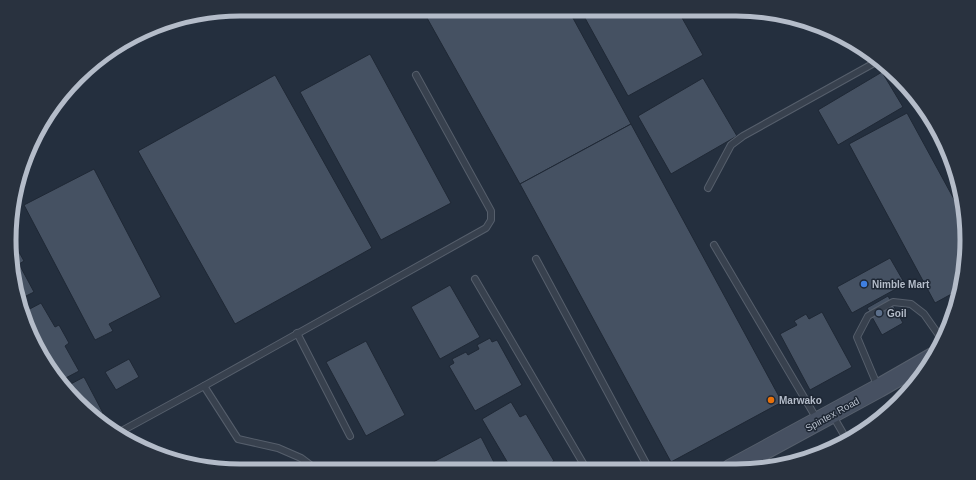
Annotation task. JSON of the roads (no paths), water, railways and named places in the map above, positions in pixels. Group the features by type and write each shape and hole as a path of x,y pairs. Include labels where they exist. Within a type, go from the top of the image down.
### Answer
{"main road":[{"name":"Spintex Road","path":"739,464 879,388 920,368"}],"lane":[{"path":"708,188 731,145 743,136 874,63"},
{"path":"123,430 486,228 490,220 491,211 416,75"},
{"path":"714,245 825,418 843,436"},
{"path":"536,259 646,464"},
{"path":"474,280 583,464"},
{"path":"879,388 857,337 868,316 893,302 911,304 924,314 939,335"},
{"path":"297,333 350,436"},
{"path":"204,386 238,439 278,448 301,458 309,464"}],"place":[{"name":"Nimble Mart","path":"864,284"},
{"name":"Goil","path":"879,313"},
{"name":"Marwako","path":"771,400"}]}
